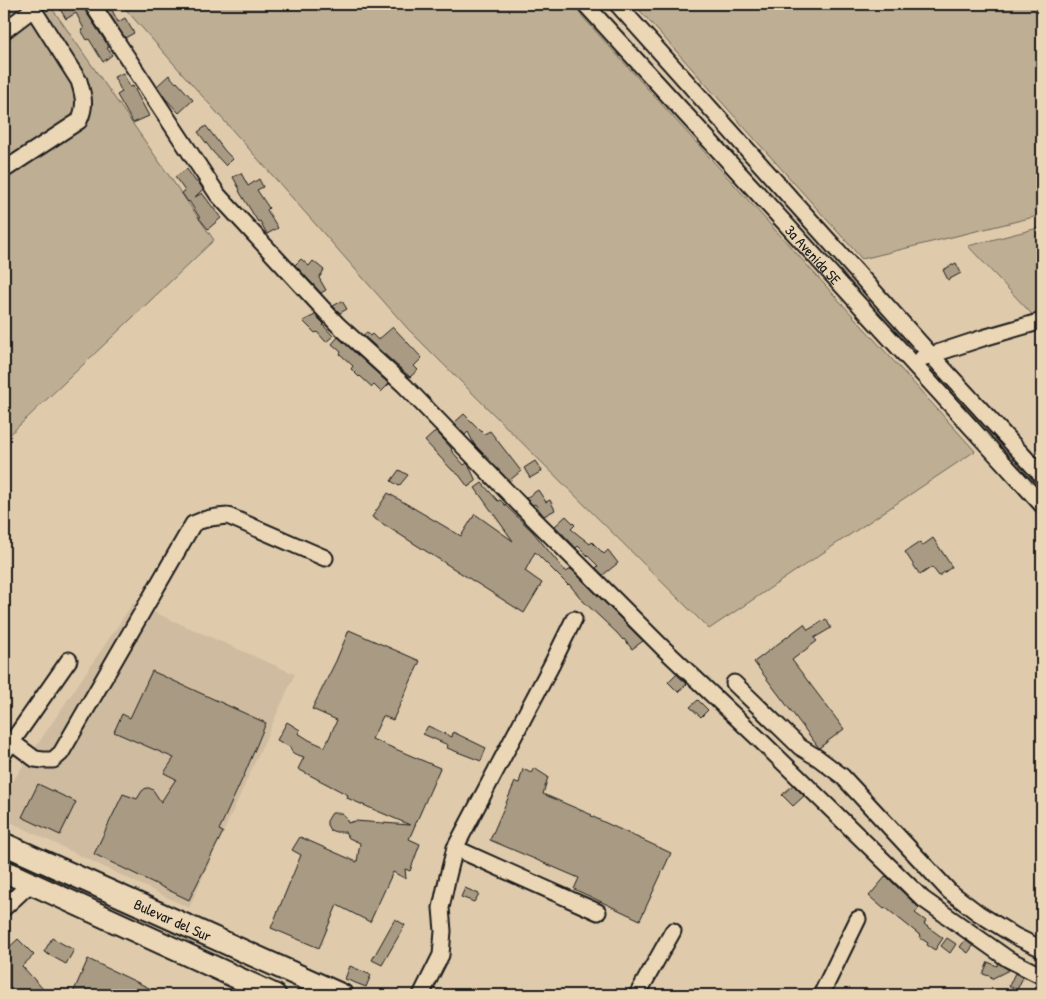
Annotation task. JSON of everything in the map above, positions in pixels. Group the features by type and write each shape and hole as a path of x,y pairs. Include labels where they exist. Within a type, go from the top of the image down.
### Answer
{"highway":[{"name":"Bulevar del Sur","path":"4,844 342,995"},
{"name":"Bulevar del Sur","path":"4,871 275,995"}],"street":[{"path":"92,4 218,195 337,324 404,385 521,506 663,648 923,899 1008,959 1042,976"},
{"name":"3a Avenida SE","path":"585,4 1042,506"},
{"path":"617,4 931,355 1042,476"},
{"path":"4,31 32,6 79,81 84,95 83,113 79,121 4,170"},
{"path":"912,361 1042,321"},
{"path":"69,660 8,747 35,759 43,760 53,760 61,753 193,524 212,517 228,516 325,558"},
{"path":"421,995 441,955 443,931 441,908 455,848 574,619"},
{"path":"734,683 800,747 842,776 949,891 978,913 1008,932 1042,949"},
{"path":"455,848 598,912"},
{"path":"4,908 30,884"},
{"path":"821,995 858,920"},
{"path":"637,995 673,930"}],"shaded area":[{"path":"4,4 49,4 214,240 4,440"},
{"path":"121,4 571,4 975,451 709,629 408,329"},
{"path":"634,4 1042,4 1042,215 862,259"},
{"path":"1042,227 1042,325 968,246"},
{"path":"133,603 295,674 189,908 4,819 4,794"}],"building":[{"path":"57,4 83,4 84,9 109,47 107,48 112,55 103,62 81,30 84,29 76,13 66,19"},
{"path":"103,4 109,4 118,22 125,18 134,33 125,38"},
{"path":"123,73 130,87 133,86 149,116 133,123 117,95 122,92 114,77"},
{"path":"169,75 193,100 179,113 157,86"},
{"path":"206,126 233,159 226,166 198,132"},
{"path":"187,169 203,189 195,197 202,193 221,218 208,229 182,193 185,191 175,177"},
{"path":"241,173 248,186 259,179 263,187 257,190 269,208 267,210 278,228 267,234 239,191 233,177"},
{"path":"301,259 309,266 313,261 324,270 319,278 326,290 321,293 295,265"},
{"path":"956,263 961,273 948,280 943,270"},
{"path":"342,301 347,309 340,313 333,306"},
{"path":"315,315 333,336 326,342 303,321"},
{"path":"393,327 422,358 414,366 418,370 410,377 363,335 367,332 378,340"},
{"path":"338,337 389,384 381,392 374,385 372,387 351,369 353,366 332,344"},
{"path":"464,414 484,434 490,431 521,471 509,481 474,444 468,432 465,435 454,423"},
{"path":"436,431 464,465 467,463 469,466 476,481 468,487 459,475 425,441"},
{"path":"535,461 542,471 530,478 524,468"},
{"path":"399,470 408,475 399,486 391,481"},
{"path":"482,483 498,501 500,500 533,532 566,572 571,569 643,641 632,649 535,552 525,571 542,583 524,613 372,517 388,493 461,536 475,514 513,541 475,488"},
{"path":"538,490 546,502 550,500 555,510 544,516 535,504 533,505 526,498"},
{"path":"566,516 575,525 571,529 590,544 592,542 604,554 608,550 618,563 603,575 596,568 598,566 578,546 576,548 555,526"},
{"path":"933,538 952,567 939,576 932,567 920,575 905,552 920,542 922,546"},
{"path":"826,619 831,628 814,638 817,641 792,660 844,729 819,748 754,662 804,624 808,630"},
{"path":"349,630 420,661 393,720 383,716 372,739 440,768 409,839 420,844 410,871 405,869 406,879 393,872 370,922 337,905 319,948 271,928 301,855 292,850 300,837 357,862 360,843 349,838 345,832 330,830 327,821 332,813 341,813 345,816 348,823 355,821 410,825 347,798 348,795 298,769 304,757 295,754 290,747 277,740 287,722 300,730 298,733 325,747 337,720 312,709"},
{"path":"152,671 266,723 219,830 223,832 189,900 94,854 123,794 137,799 142,791 149,788 153,790 161,802 176,779 164,773 174,758 114,732 122,714 130,718"},
{"path":"676,674 687,684 678,692 668,682"},
{"path":"698,700 708,710 701,717 690,707"},
{"path":"428,726 452,737 453,732 486,748 481,761 447,748 448,745 423,734"},
{"path":"534,768 548,777 543,794 671,853 640,920 574,889 579,878 490,840 515,782 519,783 523,769 531,773"},
{"path":"38,784 76,802 60,835 22,817"},
{"path":"793,785 804,796 793,806 782,795"},
{"path":"886,876 919,908 915,913 926,921 924,924 943,938 935,950 920,938 921,936 869,896"},
{"path":"465,888 479,894 474,902 461,897"},
{"path":"395,919 405,925 382,965 372,960"},
{"path":"52,938 74,950 66,964 44,952"},
{"path":"947,938 956,944 950,953 941,946"},
{"path":"18,939 34,955 22,966 43,989 35,995 4,995 4,952"},
{"path":"965,940 973,946 968,953 960,947"},
{"path":"88,959 164,995 72,995"},
{"path":"988,962 997,966 998,963 1009,970 991,979 992,977 983,974"},
{"path":"350,966 371,975 366,987 345,979"},
{"path":"1015,973 1023,977 1017,990 1009,986"}]}
